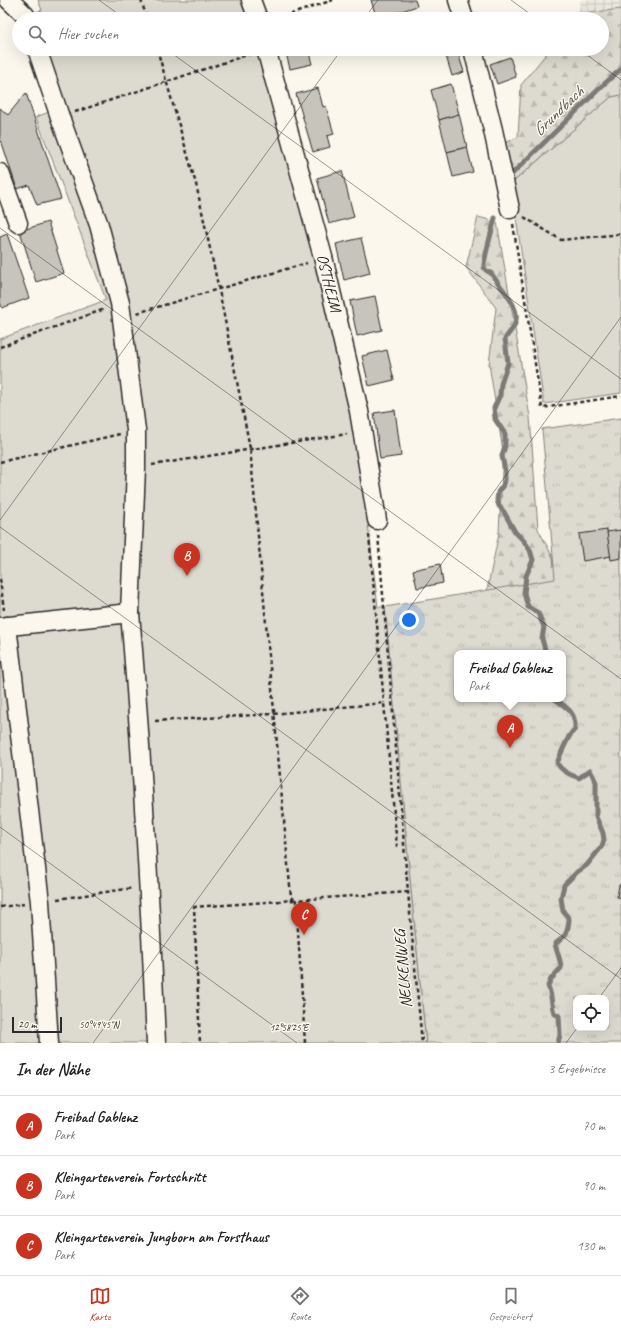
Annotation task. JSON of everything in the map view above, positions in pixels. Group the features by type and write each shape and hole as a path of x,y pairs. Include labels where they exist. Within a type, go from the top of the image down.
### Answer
{"street":[{"path":"9,0 22,12"},
{"path":"251,0 255,12"},
{"path":"458,0 462,12"},
{"path":"39,56 100,225 121,310 136,430 136,468 130,613 139,722 149,885 156,1043"},
{"name":"OSTHEIM","path":"262,56 323,257 359,411 377,520"},
{"path":"475,56 510,209"},
{"path":"0,173 18,223"},
{"path":"49,1043 40,902 3,626 130,613"}],"path":[{"path":"141,0 145,12"},
{"path":"298,12 333,0"},
{"path":"158,56 196,184 219,290 250,448 290,897 296,900"},
{"path":"60,117 245,56"},
{"path":"510,209 561,240 621,234"},
{"path":"510,209 542,408 621,396"},
{"path":"0,347 121,310 219,290 309,262"},
{"path":"0,462 136,430"},
{"path":"136,468 250,448 348,434"},
{"name":"NELKENWEG","path":"377,520 422,1043"},
{"path":"0,579 3,626"},
{"path":"139,722 273,714 384,703 397,847"},
{"path":"0,908 149,885"},
{"path":"200,1043 194,907 408,892"},
{"path":"296,900 305,1043"}],"shaded area":[{"path":"581,0 621,0 621,9 578,12"}],"green space":[{"path":"38,0 248,0 252,12 36,12 42,10"},
{"path":"621,9 621,95 611,97 506,188 499,146 518,137 521,85 544,56 609,56 609,12 595,12"},
{"path":"34,56 265,56 358,441 378,607 385,607 426,1043 0,1043 0,339 106,300 36,117 52,111"},
{"path":"621,95 621,393 544,404 511,184 611,97"},
{"path":"478,217 497,222 530,417 538,529 566,582 575,995 573,995 573,1028 472,1043 562,702 566,702 566,650 550,650 474,632 487,590 499,533 503,451 489,364 496,308 466,267"},
{"path":"621,418 621,1043 426,1043 385,607 555,579 542,429"}],"building":[{"path":"371,0 415,0 417,6 399,12 375,12"},
{"path":"287,56 310,56 312,64 290,69"},
{"path":"446,56 459,56 464,72 452,76"},
{"path":"510,57 516,77 497,84 490,64"},
{"path":"451,84 459,114 439,120 431,90"},
{"path":"318,88 323,107 326,106 334,134 327,136 330,147 313,152 296,94"},
{"path":"26,93 61,199 37,205 29,185 17,189 2,143 0,142 0,108 8,115"},
{"path":"459,114 467,147 447,152 439,120"},
{"path":"467,147 473,172 453,177 447,152"},
{"path":"342,171 354,217 329,224 317,178"},
{"path":"48,222 64,273 36,282 20,231"},
{"path":"7,234 29,298 2,308 0,302 0,237"},
{"path":"361,238 370,273 344,280 336,244"},
{"path":"375,296 382,330 357,336 350,301"},
{"path":"387,350 394,380 369,386 362,356"},
{"path":"395,410 401,456 380,459 374,413"},
{"path":"607,530 611,556 583,561 579,534"},
{"path":"621,530 621,558 611,560 607,532"},
{"path":"440,564 443,583 417,588 413,570"},
{"path":"619,885 621,885 621,898 617,897"}],"waterway":[{"name":"Grundbach","path":"513,173 621,69"},
{"name":"Grundbach","path":"495,218 484,267 491,273 509,298 516,312 516,319 513,328 505,339 508,363 501,384 500,395 494,408 495,419 505,434 505,446 502,456 505,480 498,492 497,500 515,532 530,550 533,560 526,576 524,593 528,607 538,613 544,627 542,639 545,650"},
{"name":"Grundbach","path":"558,1043 560,1035 559,1016 554,1013 548,986 551,979 561,968 560,959 555,944 566,934 569,924 569,919 563,911 561,898 564,885 577,872 587,865 602,846 604,840 603,833 596,817 596,782 590,770 579,778 566,772 557,763 567,740 575,729 572,714 559,702"}],"place":[{"name":"Kleingartenverein Fortschritt","path":"187,576"},
{"name":"Freibad Gablenz","path":"510,748"},
{"name":"Kleingartenverein Jungborn am Forsthaus","path":"304,935"}]}
